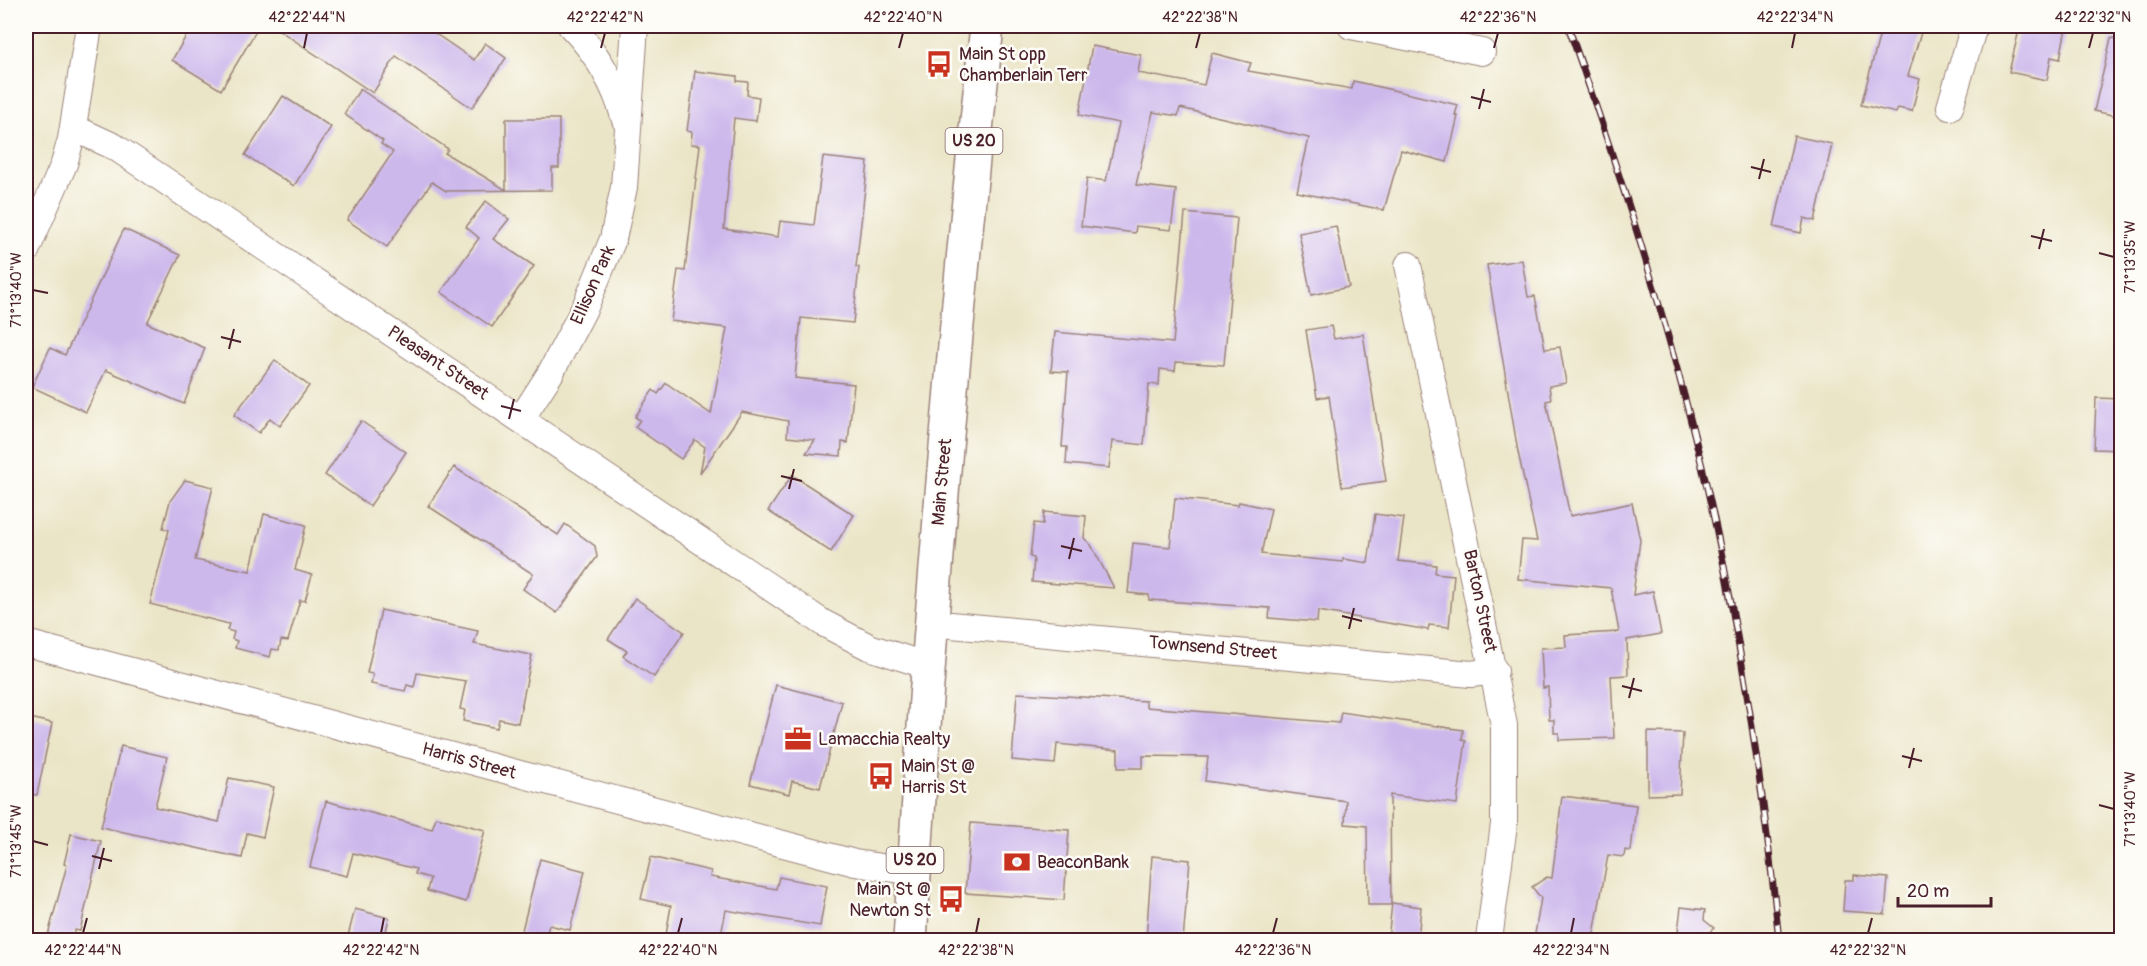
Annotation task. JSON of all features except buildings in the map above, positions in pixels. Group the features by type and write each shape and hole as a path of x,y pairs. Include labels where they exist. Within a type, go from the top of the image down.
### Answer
{"main road":[{"name":"Main Street","path":"910,940 930,623 962,256 987,26"}],"street":[{"path":"26,251 64,164 74,128 89,26"},
{"name":"Ellison Park","path":"571,26 597,57 609,78 620,104 628,138"},
{"name":"Ellison Park","path":"521,418 563,350 607,257 622,203 635,26"},
{"path":"1352,26 1482,52"},
{"path":"1950,106 1974,26"},
{"name":"Pleasant Street","path":"74,128 115,147 823,623 878,650 928,666"},
{"name":"Barton Street","path":"1408,265 1495,671 1504,724 1505,797 1500,863 1489,940"},
{"name":"Townsend Street","path":"930,623 1471,674 1495,671"},
{"name":"Harris Street","path":"26,643 855,863 914,872"}],"railway":[{"path":"1568,26 1635,224 1674,358 1708,493 1732,608 1748,703 1779,940"}],"place":[{"name":"Main St opp Chamberlain Terr","path":"939,64"},
{"name":"Lamacchia Realty","path":"798,739"},
{"name":"Main St @ Harris St","path":"881,776"},
{"name":"BeaconBank","path":"1017,862"},
{"name":"Main St @ Newton St","path":"951,899"}]}
